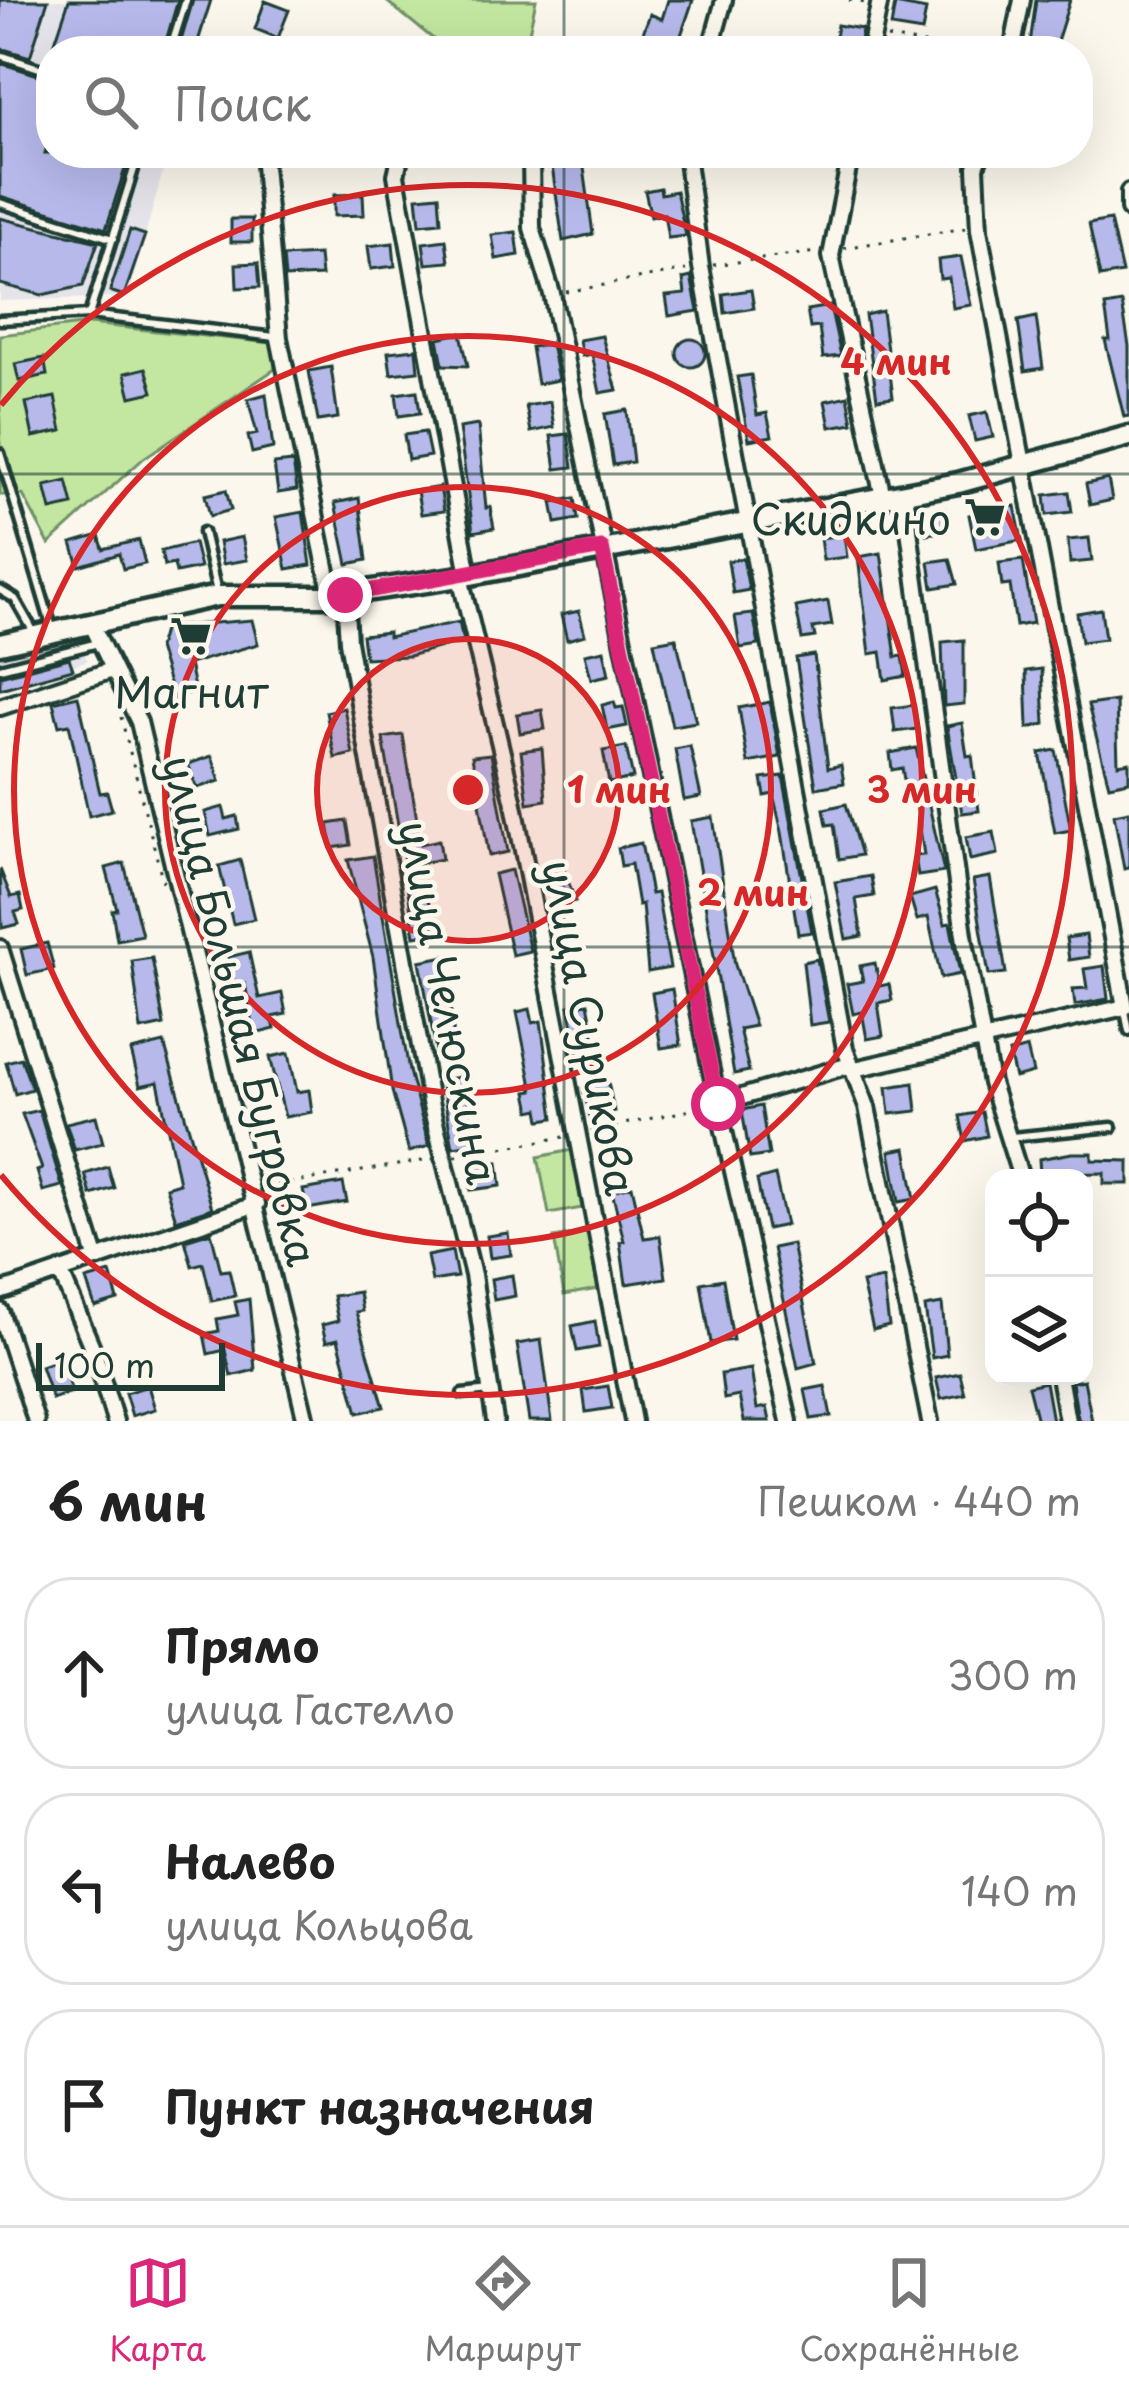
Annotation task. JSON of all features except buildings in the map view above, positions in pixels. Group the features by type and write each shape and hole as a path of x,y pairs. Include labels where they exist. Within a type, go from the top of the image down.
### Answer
{"street":[{"path":"714,36 724,0"},
{"path":"1015,36 1022,0"},
{"path":"873,36 879,3"},
{"name":"улица Челюскина","path":"264,168 279,338 338,595 430,1102 494,1390 495,1421"},
{"name":"улица Сурикова","path":"398,168 464,576 514,799 633,1421"},
{"path":"531,168 532,228 552,294 718,1104 789,1421"},
{"path":"688,168 701,267 845,1049 856,1069 930,1421"},
{"path":"848,168 831,256 883,497"},
{"path":"718,1104 843,1067 856,1069 1125,1007 979,230 976,168"},
{"path":"1129,192 1129,209"},
{"path":"3,644 218,596 338,595 464,576 904,493 1022,467 1129,436"},
{"path":"904,493 937,766 983,1039 1018,1169"},
{"name":"улица Большая Бугровка","path":"91,623 139,722 306,1421"},
{"path":"0,707 112,670"},
{"path":"0,947 96,1258"},
{"path":"0,1292 255,1197"},
{"path":"60,1271 116,1421"},
{"path":"0,1311 36,1421"},
{"path":"1061,1385 1067,1421"}],"lane":[{"path":"175,36 186,0"},
{"path":"0,55 36,67"},
{"path":"89,315 134,168"},
{"path":"0,203 112,239"},
{"path":"0,320 89,315 279,338"},
{"path":"0,453 55,634"},
{"path":"202,532 218,596"},
{"path":"0,590 15,599 31,628"},
{"path":"0,668 98,643"},
{"path":"1125,1007 1129,1031"},
{"path":"1009,1137 1112,1127"},
{"path":"462,1394 494,1390"}],"path":[{"path":"849,0 879,3"},
{"path":"552,294 701,267"},
{"path":"255,1197 718,1104"}],"shaded area":[{"path":"0,0 212,0 202,36 36,36 36,168 164,168 128,297 0,301"},
{"path":"73,635 88,660 0,692 0,652"}],"green space":[{"path":"385,0 536,0 528,36 430,36"},
{"path":"89,324 272,343 275,369 144,458 49,544 23,495 0,495 0,335"},
{"path":"572,1150 582,1208 549,1214 538,1157"},
{"path":"587,1232 598,1289 564,1295 554,1238"}],"place":[{"name":"Скидкино","path":"985,517"},
{"name":"Магнит","path":"191,636"}],"route":[{"path":"345,595 602,548 718,1104"}]}
